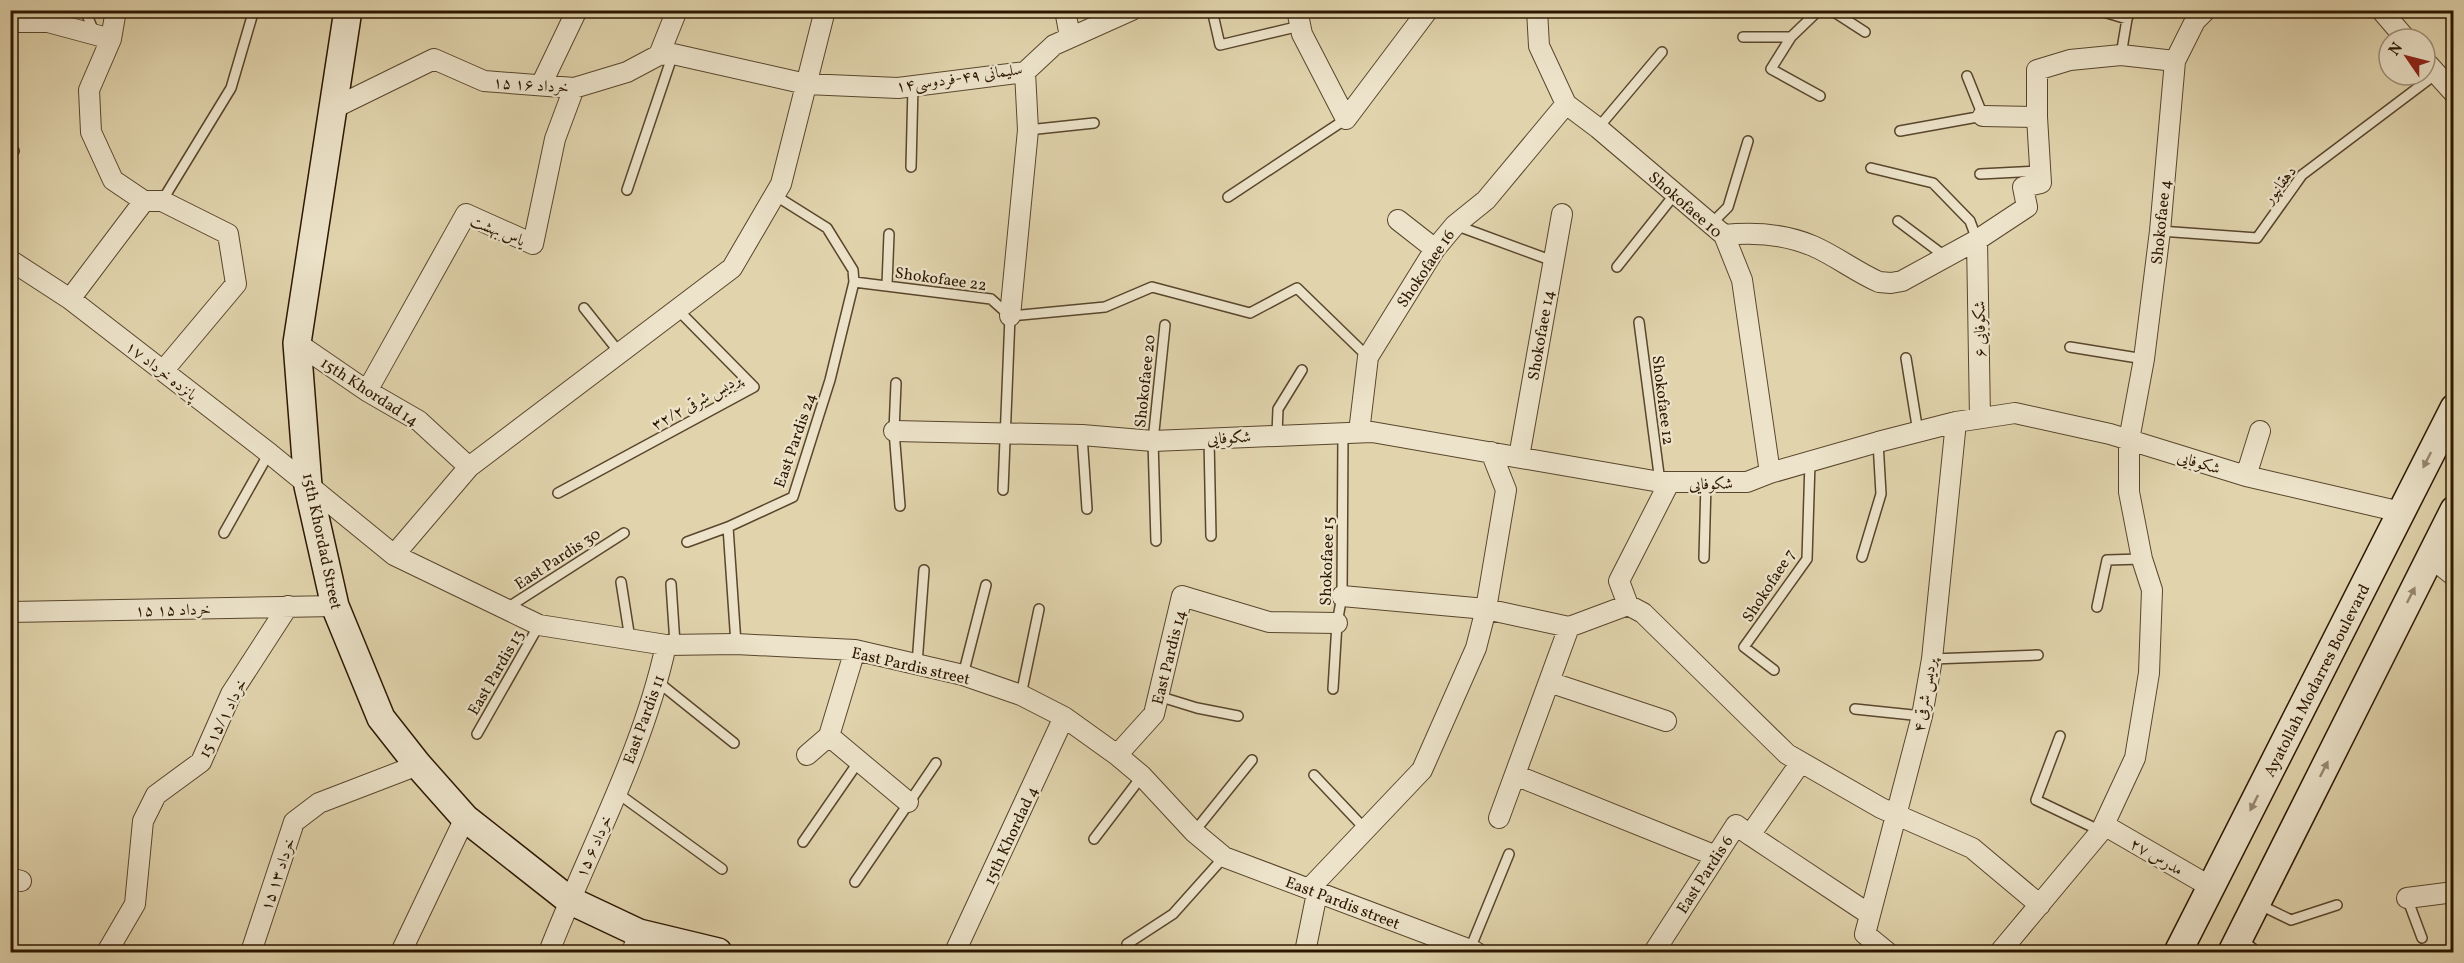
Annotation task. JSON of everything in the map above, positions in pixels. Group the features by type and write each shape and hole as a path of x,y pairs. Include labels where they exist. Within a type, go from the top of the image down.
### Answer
{"street":[{"path":"116,10 103,37 89,90 91,132 112,180 228,234 236,285 163,371"},
{"name":"15th Khordad Street","path":"348,10 297,343 308,486 335,606 381,718 418,765 465,818 569,900 636,943 718,952"},
{"path":"541,85 577,10"},
{"path":"677,10 666,54 806,84"},
{"path":"393,555 468,466 732,268 781,184 825,10"},
{"path":"1065,10 1070,37"},
{"name":"سلیمانی ۴۹-فردوسی۱۴","path":"806,84 898,88 1025,72 1054,45 1132,10"},
{"path":"1299,18 1346,119 1428,10"},
{"name":"Shokofaee 10","path":"1538,10 1539,46 1566,104 1718,229 1742,280 1770,473"},
{"path":"2381,10 2396,27"},
{"name":"Shokofaee 4","path":"2000,952 2102,828 2135,758 2149,673 2152,590 2142,559 2129,492 2128,440 2144,358 2160,231 2175,61 2195,14"},
{"path":"10,22 48,22 103,37"},
{"name":"۱۵ خرداد ۱۶","path":"334,108 434,59 484,81 574,88 627,72 666,54"},
{"path":"1718,229 1783,237 1812,246 1869,278 1891,283 1902,281 1977,240 2027,207 2023,187 2041,183 2037,70 2070,60 2121,55 2175,61"},
{"path":"1010,316 1028,130 1025,72"},
{"path":"2437,75 2454,93"},
{"name":"یاس بهشت","path":"367,391 466,214 533,244 555,139 574,88"},
{"name":"Shokofaee 16","path":"1351,433 1368,357 1435,249 1455,225 1486,200 1566,104"},
{"path":"1983,116 2037,117"},
{"path":"70,299 153,201"},
{"name":"Shokofaee 14","path":"1519,457 1562,214"},
{"path":"1398,220 1435,249"},
{"name":"شکوفایی ۶","path":"1977,240 1980,418"},
{"name":"پانزده خرداد ۱۷","path":"10,260 70,299 269,453 308,486"},
{"name":"15th Khordad 14","path":"297,343 367,391 419,421 468,466"},
{"name":"Ayatollah Modarres Boulevard","path":"2178,952 2454,408"},
{"name":"شکوفایی","path":"894,431 1082,435 1153,441 1277,434 1372,432 1665,482 1706,483 1747,482 1770,473 1878,442 1956,422 2015,413 2128,440 2246,476 2401,512"},
{"name":"پردیس شرقی ۴","path":"1887,952 1863,943 1922,716 1932,659 1956,422"},
{"path":"2246,476 2260,431"},
{"path":"1305,952 1313,891 1422,771 1476,648 1486,609 1506,490 1491,452"},
{"path":"1665,482 1619,581 1628,605 1643,613 1787,754 1897,816 1972,848 2040,905"},
{"name":"East Pardis street","path":"308,486 393,555 539,625 630,641 670,645 736,644 855,650 963,675 1021,695 1064,717 1117,754 1142,776 1194,832 1224,857 1473,951"},
{"path":"2242,947 2256,903 2454,510"},
{"path":"2430,557 2454,576"},
{"name":"East Pardis 14","path":"1117,754 1154,714 1182,596 1269,622 1337,623"},
{"path":"1342,596 1486,609 1569,627 1628,605"},
{"name":"15 خرداد ۱۵/۱","path":"107,952 135,904 143,821 156,795 201,762 231,694 288,606"},
{"name":"۱۵ خرداد ۱۵","path":"10,612 335,606"},
{"path":"1499,818 1569,627"},
{"name":"East Pardis 11","path":"616,792 670,645"},
{"path":"807,755 829,736 855,650"},
{"path":"1549,682 1666,721"},
{"name":"15th Khordad 4","path":"955,952 1064,717"},
{"path":"829,736 908,802"},
{"name":"East Pardis 6","path":"1654,952 1736,825 1750,835 1801,762"},
{"name":"۱۵ خرداد ۱۳","path":"251,952 294,822 319,803 418,765"},
{"path":"1515,775 1716,856"},
{"name":"۱۵ خرداد ۶","path":"549,952 616,792"},
{"path":"401,952 465,818"},
{"name":"مدرس ۲۷","path":"2102,828 2211,887"},
{"path":"1750,835 1869,914"},
{"path":"2407,898 2454,892"}],"lane":[{"path":"85,10 103,37"},
{"path":"1212,10 1220,45 1299,18"},
{"path":"1818,10 1791,38 1771,69 1820,96"},
{"path":"1831,10 1865,32"},
{"path":"2097,10 2129,15 2121,55"},
{"path":"153,201 231,88 254,13"},
{"path":"1743,37 1791,38"},
{"path":"1598,128 1662,52"},
{"path":"627,190 666,54"},
{"path":"1900,131 1983,116 1967,76"},
{"path":"911,167 914,86"},
{"name":"دهقانپور","path":"2160,231 2257,238 2302,175 2406,87"},
{"path":"1228,197 1346,119"},
{"path":"1028,130 1094,123"},
{"path":"1718,229 1728,207 1748,141"},
{"path":"1871,168 1933,183 1970,222 1977,240"},
{"path":"1980,174 2040,171"},
{"path":"1617,267 1676,195"},
{"path":"776,196 827,228 852,270 854,282"},
{"path":"1898,221 1946,257"},
{"path":"1455,225 1553,261"},
{"path":"887,285 889,234"},
{"name":"Shokofaee 22","path":"854,282 991,299 1010,316"},
{"name":"East Pardis 24","path":"687,542 728,527 793,497 831,380 854,282"},
{"path":"1004,490 1004,433 1010,316 1105,307 1152,287 1250,313 1297,288 1368,357"},
{"path":"584,308 619,352"},
{"name":"پردیس شرقی ۳۲/۲","path":"558,493 754,387 677,309"},
{"name":"Shokofaee 12","path":"1639,322 1665,482"},
{"name":"Shokofaee 20","path":"1156,540 1153,441 1165,326"},
{"path":"2070,347 2144,358"},
{"path":"1906,358 1918,432"},
{"path":"1277,434 1278,409 1302,370"},
{"path":"896,383 894,431 900,506"},
{"name":"Shokofaee 15","path":"1333,689 1337,623 1342,596 1351,433"},
{"path":"1082,435 1086,509"},
{"path":"1209,439 1211,536"},
{"path":"1862,557 1881,494 1878,442"},
{"path":"224,533 269,453"},
{"name":"Shokofaee 7","path":"1774,670 1744,647 1807,558 1810,462"},
{"path":"1704,558 1706,483"},
{"path":"728,527 736,644"},
{"name":"East Pardis 30","path":"507,608 624,533"},
{"path":"2097,607 2107,560 2142,559"},
{"path":"917,664 924,570"},
{"path":"621,582 630,641"},
{"path":"670,645 671,584"},
{"path":"963,675 986,585"},
{"path":"1021,695 1039,609"},
{"name":"East Pardis 13","path":"477,734 539,625"},
{"path":"1932,659 2038,655"},
{"path":"658,682 734,743"},
{"path":"1158,696 1197,708 1238,716"},
{"path":"1855,709 1922,716"},
{"path":"2060,736 2036,800 2102,828"},
{"path":"1194,832 1252,760"},
{"path":"803,842 859,761"},
{"path":"855,882 936,763"},
{"path":"1094,840 1142,776"},
{"path":"1314,776 1366,830"},
{"path":"616,792 722,868"},
{"path":"1473,951 1509,854"},
{"path":"1127,944 1173,914 1224,857"},
{"path":"2407,898 2422,938"},
{"path":"2256,903 2291,920 2337,905"}]}
